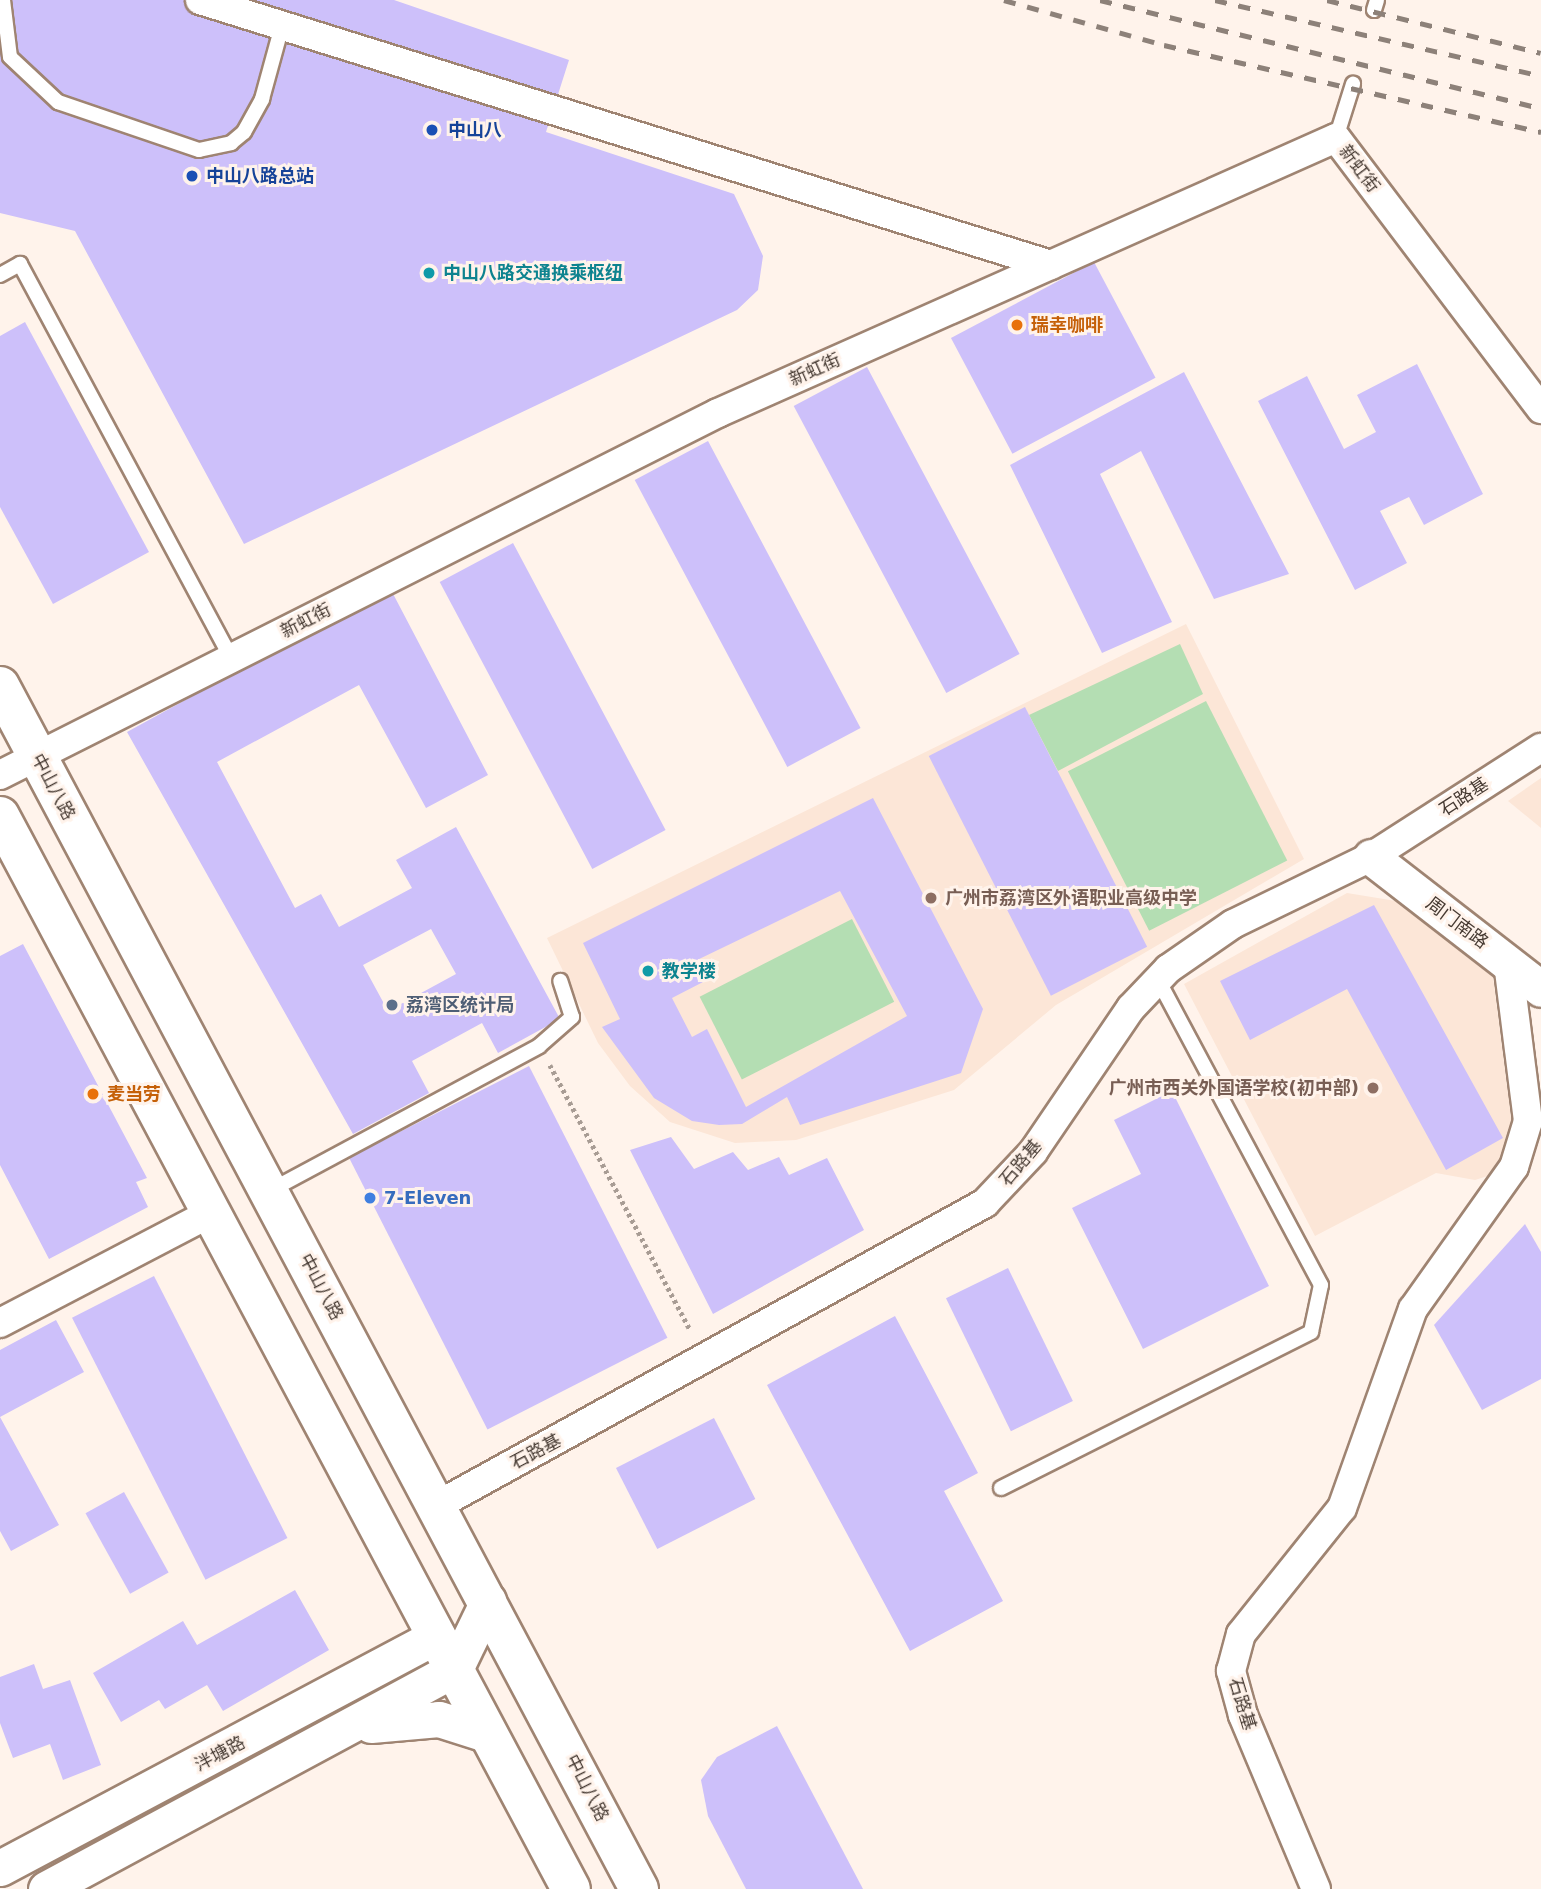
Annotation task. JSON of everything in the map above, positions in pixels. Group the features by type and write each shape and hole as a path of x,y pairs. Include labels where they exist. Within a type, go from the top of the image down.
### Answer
{"main road":[{"name":"中山八路","path":"0,686 438,1505 639,1889"},
{"path":"0,816 572,1889"}],"street":[{"path":"200,0 1051,265"},
{"name":"新虹街","path":"0,775 718,413 1336,138 1541,409"},
{"name":"石路基","path":"438,1505 706,1360 985,1203 1033,1152 1115,1030 1158,980 1233,924 1371,857 1541,748"},
{"name":"周门南路","path":"1371,857 1541,989"},
{"name":"石路基","path":"1316,1889 1242,1715 1231,1671 1241,1634 1342,1508 1413,1308 1514,1167 1528,1121 1508,962"},
{"path":"0,1323 212,1212"},
{"path":"46,1889 338,1736 455,1669 488,1601"},
{"name":"泮塘路","path":"0,1868 437,1636"},
{"path":"338,1736 410,1718 439,1718 489,1735"}],"lane":[{"path":"3,0 10,57 58,102 199,150 231,143 244,132 262,99 282,26"},
{"path":"1336,138 1353,84"},
{"path":"0,275 20,264 232,659"},
{"path":"1001,1488 1311,1332 1321,1285 1158,980"},
{"path":"270,1191 540,1046 572,1017 560,981"}],"path":[{"path":"540,1046 706,1360"}],"shaded area":[{"name":"广州市荔湾区外语职业高级中学","path":"1186,624 1304,859 1056,1005 954,1090 796,1140 735,1143 670,1122 630,1086 598,1043 547,938"},
{"path":"1541,778 1541,828 1508,801"},
{"name":"广州市西关外国语学校(初中部)","path":"1347,893 1396,901 1493,977 1512,1125 1494,1174 1475,1180 1436,1173 1315,1236 1184,984"}],"green space":[{"path":"1180,644 1203,694 1058,771 1029,715"},
{"path":"1206,701 1287,860 1149,931 1068,771"},
{"path":"852,919 894,1002 742,1079 700,997"}],"building":[{"name":"中山八路交通换乘枢纽","path":"0,0 394,0 569,60 546,132 734,194 763,256 758,290 737,310 244,544 75,231 0,213"},
{"path":"1094,262 1156,378 1012,454 951,338"},
{"path":"25,322 149,552 53,604 0,507 0,336"},
{"path":"1417,364 1483,494 1424,525 1409,497 1380,511 1407,563 1355,590 1258,401 1307,376 1344,449 1376,432 1357,395"},
{"path":"867,367 1020,654 946,693 794,406"},
{"path":"1184,372 1289,574 1214,599 1141,451 1100,474 1172,622 1102,653 1010,465"},
{"path":"708,441 861,728 787,767 635,480"},
{"path":"513,543 666,830 592,869 440,582"},
{"path":"390,588 488,775 426,808 359,685 217,762 295,908 321,894 339,927 412,888 396,860 456,827 560,1019 498,1053 482,1023 412,1061 429,1093 353,1134 127,732","holes":["431,929 456,974 388,1011 363,965"]},
{"path":"1025,707 1147,947 1051,996 929,756"},
{"name":"教学楼","path":"873,798 983,1009 961,1073 800,1125 787,1097 742,1124 719,1125 692,1121 654,1098 602,1027 620,1019 583,943","holes":["840,891 907,1016 746,1107 707,1029 692,1037 672,998 705,981 695,961"]},
{"path":"1374,905 1503,1138 1446,1170 1347,989 1250,1040 1220,981"},
{"path":"23,944 147,1178 136,1182 148,1207 49,1259 0,1165 0,956"},
{"path":"529,1066 667,1338 487,1429 349,1158"},
{"path":"1172,1091 1269,1286 1143,1349 1072,1208 1141,1174 1114,1120"},
{"path":"671,1137 694,1169 733,1152 748,1170 779,1157 789,1175 827,1158 864,1230 713,1314 630,1150"},
{"path":"1525,1224 1541,1252 1541,1379 1482,1410 1434,1325"},
{"path":"1008,1268 1073,1401 1011,1431 946,1298"},
{"path":"154,1276 287,1538 206,1580 72,1318"},
{"path":"895,1316 978,1473 944,1491 1003,1601 910,1651 767,1385"},
{"path":"56,1320 84,1372 0,1417 0,1350"},
{"path":"0,1417 59,1525 11,1551 0,1531"},
{"path":"714,1418 755,1499 657,1549 616,1468"},
{"path":"124,1492 169,1572 130,1594 86,1513"},
{"path":"295,1590 329,1650 223,1711 207,1685 165,1709 159,1700 121,1722 93,1673 183,1621 197,1645"},
{"path":"34,1664 43,1689 70,1680 101,1765 63,1780 50,1744 13,1758 0,1723 0,1677"},
{"path":"777,1726 863,1889 746,1889 708,1816 701,1780 717,1757"}],"railway":[{"path":"1004,0 1164,45 1541,132"},
{"path":"1100,0 1541,108"},
{"path":"1215,0 1541,76"},
{"path":"1327,0 1541,53"}],"place":[{"name":"中山八","path":"432,130"},
{"name":"中山八路总站","path":"192,176"},
{"name":"中山八路交通换乘枢纽","path":"429,273"},
{"name":"瑞幸咖啡","path":"1017,325"},
{"name":"广州市荔湾区外语职业高级中学","path":"931,898"},
{"name":"教学楼","path":"648,971"},
{"name":"荔湾区统计局","path":"392,1005"},
{"name":"广州市西关外国语学校(初中部)","path":"1373,1088"},
{"name":"麦当劳","path":"93,1094"},
{"name":"7-Eleven","path":"370,1198"}]}
